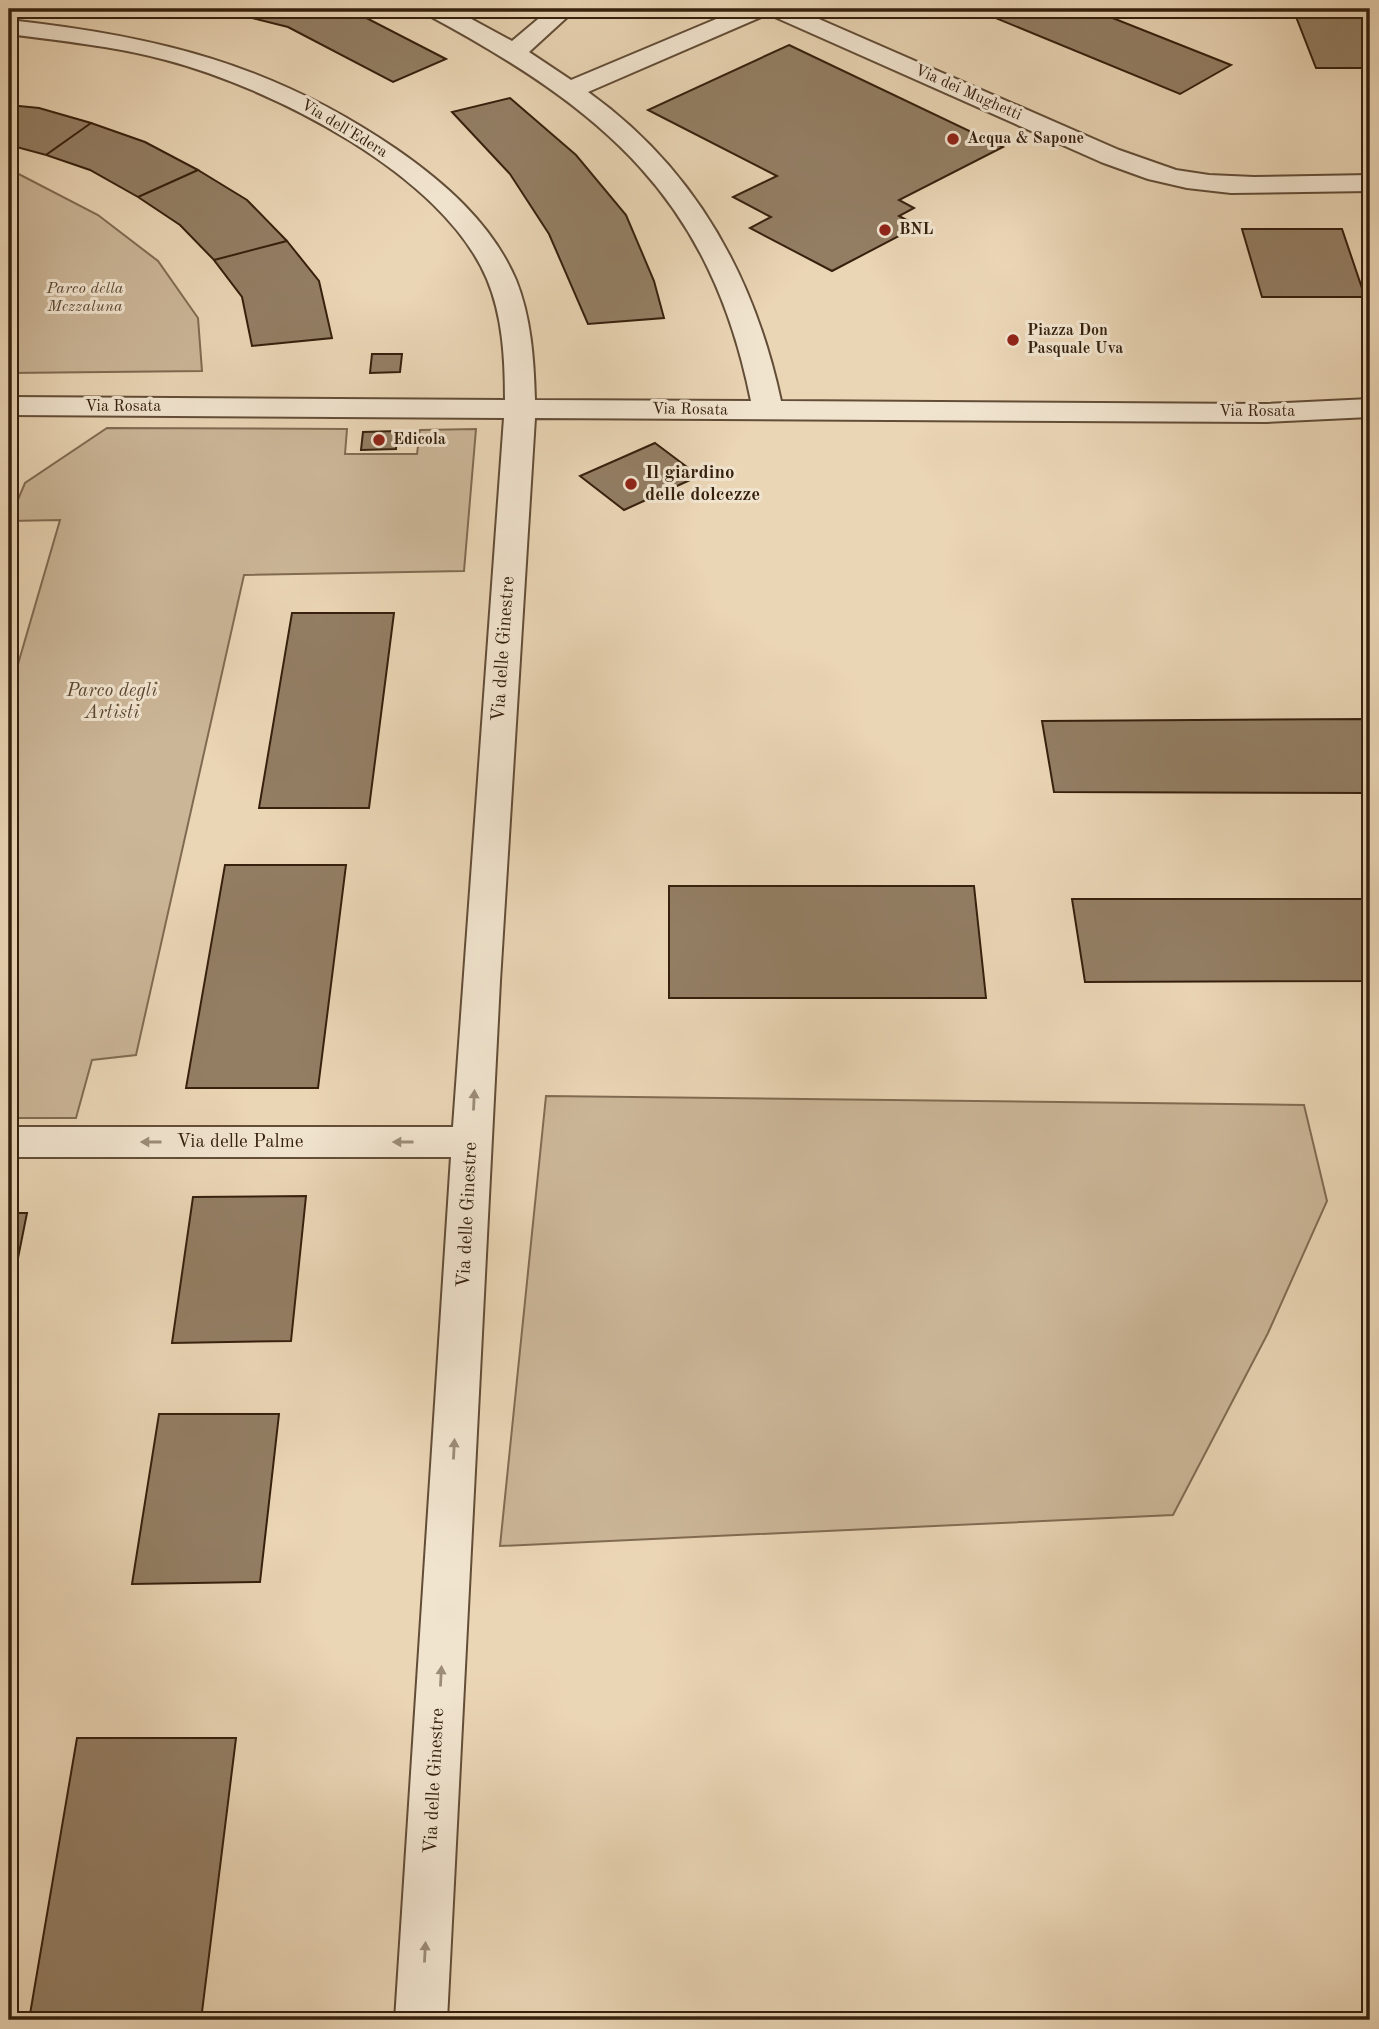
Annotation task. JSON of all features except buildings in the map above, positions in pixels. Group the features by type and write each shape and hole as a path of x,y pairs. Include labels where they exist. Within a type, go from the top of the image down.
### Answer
{"street":[{"path":"435,9 514,52 572,89 622,131 669,181 702,230 727,276 752,341 768,411"},
{"path":"514,52 564,9"},
{"path":"572,89 760,9"},
{"name":"Via dei Mughetti","path":"776,9 1110,156 1154,172 1189,181 1220,184 1370,183"},
{"name":"Via dell'Edera","path":"9,27 144,47 226,70 279,91 330,117 411,172 459,216 483,246 502,280 510,308 520,409"},
{"name":"Via Rosata","path":"9,406 1266,413 1370,408"},
{"name":"Via delle Ginestre","path":"421,2020 472,1142 520,409"},
{"name":"Via delle Palme","path":"9,1142 472,1142"}],"green space":[{"name":"Parco della Mezzaluna","path":"9,169 98,215 158,261 198,318 202,371 9,373"},
{"name":"Parco degli Artisti","path":"107,428 347,429 345,454 417,454 420,430 476,429 464,571 244,575 136,1055 92,1060 76,1118 9,1118 9,695 60,520 9,521 25,483"},
{"path":"546,1096 1304,1105 1327,1201 1268,1333 1173,1515 500,1546"}],"place":[{"name":"Acqua & Sapone","path":"953,139"},
{"name":"BNL","path":"885,230"},
{"name":"Piazza Don Pasquale Uva","path":"1013,340"},
{"name":"Edicola","path":"379,440"},
{"name":"Il giardino delle dolcezze","path":"631,484"}]}
